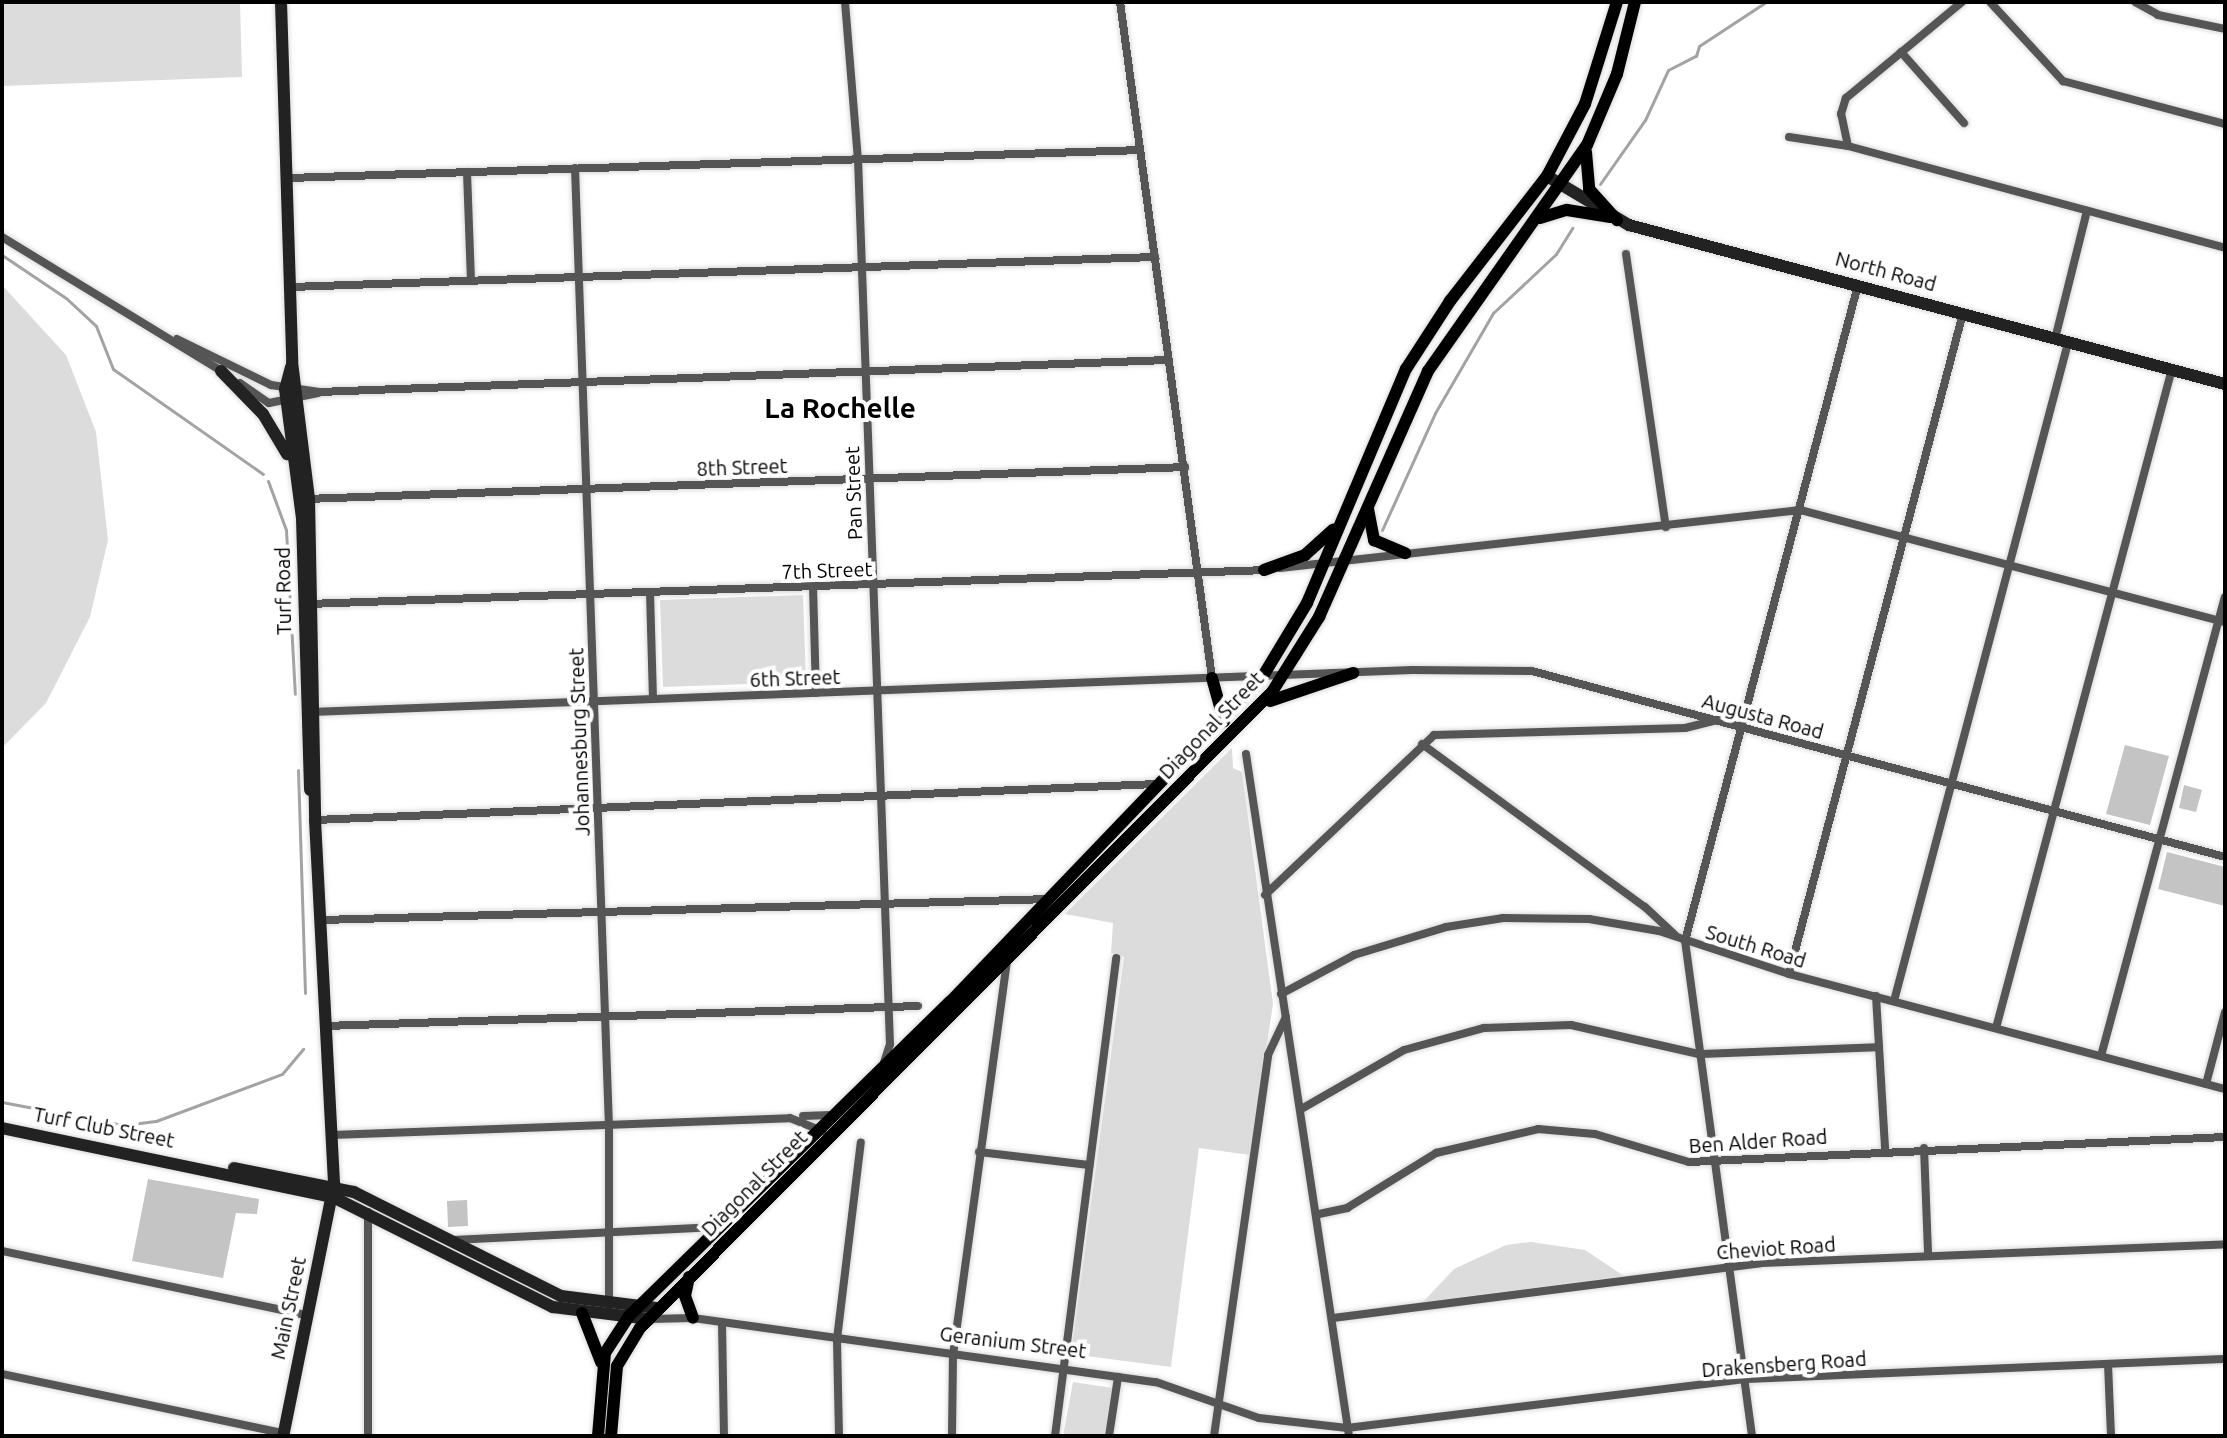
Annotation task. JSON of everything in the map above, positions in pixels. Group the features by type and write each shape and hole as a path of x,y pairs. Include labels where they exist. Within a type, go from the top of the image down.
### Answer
{"main road":[{"name":"Turf Road","path":"281,2 289,178 291,459 305,499"},
{"name":"Diagonal Street","path":"611,1436 617,1366 649,1319 664,1312 691,1274 824,1132 831,1115 1165,784 1263,676 1323,563 1406,369 1450,301 1547,176 1585,104 1617,2"},
{"name":"Diagonal Street","path":"602,1365 629,1316 719,1227 1008,958 1262,705 1284,675 1342,561 1440,351 1562,186 1587,145 1617,74 1635,2"},
{"path":"1587,145 1589,189 1614,219"},
{"name":"North Road","path":"1547,176 1614,219 2225,384"},
{"path":"1537,219 1567,210 1614,219"},
{"path":"221,371 263,414 291,459"},
{"name":"Turf Road","path":"292,395 305,499 315,820 333,1190"},
{"path":"1368,502 1374,540 1405,553"},
{"path":"1264,570 1305,555 1338,525"},
{"path":"1262,705 1310,683 1353,673"},
{"path":"1212,678 1224,721"},
{"name":"Turf Club Street","path":"2,1128 333,1190"},
{"name":"Geranium Street","path":"333,1190 538,1300 582,1313 640,1306 664,1312"},
{"name":"Geranium Street","path":"333,1190 451,1240 561,1296 649,1319"},
{"name":"Main Street","path":"283,1434 333,1190"},
{"path":"691,1274 685,1296 693,1318"},
{"path":"582,1313 602,1365 598,1436"}],"street":[{"name":"Pan Street","path":"845,2 858,159 881,899 885,1007 890,1044 884,1064"},
{"path":"1120,2 1212,678"},
{"path":"1848,146 1843,104 1962,2"},
{"path":"1990,2 2063,81 2225,124"},
{"path":"2135,2 2158,15 2225,29"},
{"path":"1901,52 1964,123"},
{"path":"1789,137 1848,146 2225,248"},
{"path":"289,178 1140,150"},
{"name":"Johannesburg Street","path":"575,168 609,1125 609,1309"},
{"path":"467,172 471,281"},
{"path":"2055,339 2087,211"},
{"path":"2,237 177,339 292,395"},
{"path":"1626,254 1666,527"},
{"path":"291,287 1155,257"},
{"path":"1752,1436 1685,941 1858,284"},
{"path":"1789,974 1963,313"},
{"path":"177,339 263,401 319,392 1167,360"},
{"path":"1894,1001 2068,343"},
{"path":"1996,1028 2172,369"},
{"name":"8th Street","path":"305,499 1185,467"},
{"path":"1800,510 2222,621"},
{"name":"7th Street","path":"308,604 1264,570 1800,510"},
{"path":"813,586 816,693"},
{"path":"650,592 653,699"},
{"path":"2101,1056 2222,621 2225,597"},
{"name":"Augusta Road","path":"1284,675 1532,671 2225,857"},
{"name":"6th Street","path":"312,712 1284,675"},
{"path":"1265,895 1422,744 1445,734 1685,728 1719,720"},
{"path":"1422,744 1675,935"},
{"path":"1246,754 1265,895 1319,1214 1348,1432"},
{"path":"315,820 1165,784"},
{"path":"322,920 881,899 1048,898 1060,906"},
{"name":"South Road","path":"1281,994 1354,955 1479,921 1569,917 1675,935 1685,941 1789,974 2225,1089"},
{"path":"952,1436 953,1355 1008,958"},
{"path":"1055,1436 1116,958"},
{"path":"1876,996 1885,1149"},
{"path":"325,1026 605,1020 918,1006"},
{"path":"2206,1084 2225,1012"},
{"path":"1214,1436 1268,1055 1286,1017"},
{"path":"1303,1108 1404,1050 1484,1028 1571,1025 1699,1054 1879,1047"},
{"path":"332,1135 831,1115"},
{"path":"790,1118 824,1132"},
{"name":"Ben Alder Road","path":"1319,1214 1347,1208 1436,1153 1513,1131 1595,1134 1677,1162 1885,1149 2225,1137"},
{"path":"839,1436 837,1339 861,1142"},
{"path":"1924,1148 1928,1254"},
{"path":"979,1152 1089,1165"},
{"path":"368,1211 368,1436"},
{"path":"451,1240 719,1227"},
{"name":"Cheviot Road","path":"1333,1318 1729,1266 1928,1254 2225,1244"},
{"path":"2,1251 305,1315"},
{"name":"Geranium Street","path":"664,1312 722,1323 1063,1367 1165,1384 1288,1424 1348,1432"},
{"path":"722,1323 724,1436"},
{"name":"Drakensberg Road","path":"1348,1432 1745,1379 2225,1358"},
{"path":"2108,1364 2111,1436"},
{"path":"2,1374 283,1434"},
{"path":"1109,1436 1118,1377"}],"shaded area":[{"path":"2,2 240,2 242,77 2,86"},
{"path":"2,285 66,355 96,432 108,540 90,617 46,703 2,748"},
{"path":"803,595 806,682 663,687 660,600"},
{"path":"1232,748 1233,768 1242,772 1273,1004 1250,1155 1199,1148 1171,1367 1071,1354 1124,957 1111,953 1113,923 1065,914"},
{"path":"1531,1242 1585,1250 1624,1276 1423,1302 1454,1269 1506,1245"},
{"path":"1073,1382 1113,1388 1106,1436 1063,1436"}],"building":[{"path":"2125,745 2169,756 2150,825 2106,814"},
{"path":"2184,785 2202,790 2196,812 2179,808"},
{"path":"2167,852 2225,867 2225,906 2158,889"},
{"path":"148,1179 259,1199 257,1214 236,1213 223,1278 132,1261"},
{"path":"467,1200 468,1226 448,1227 447,1201"}],"waterway":[{"path":"1600,184 1645,120 1668,70 1696,56 1699,46 1766,2"},
{"path":"1382,530 1435,413 1493,313 1556,254 1572,228"},
{"path":"2,255 66,298 96,326 113,369 263,474"},
{"path":"268,481 286,530 295,694"},
{"path":"298,770 305,993"},
{"path":"2,1102 123,1125 156,1121 282,1074 303,1049"}],"district":[{"name":"La Rochelle","path":"840,408"}]}
